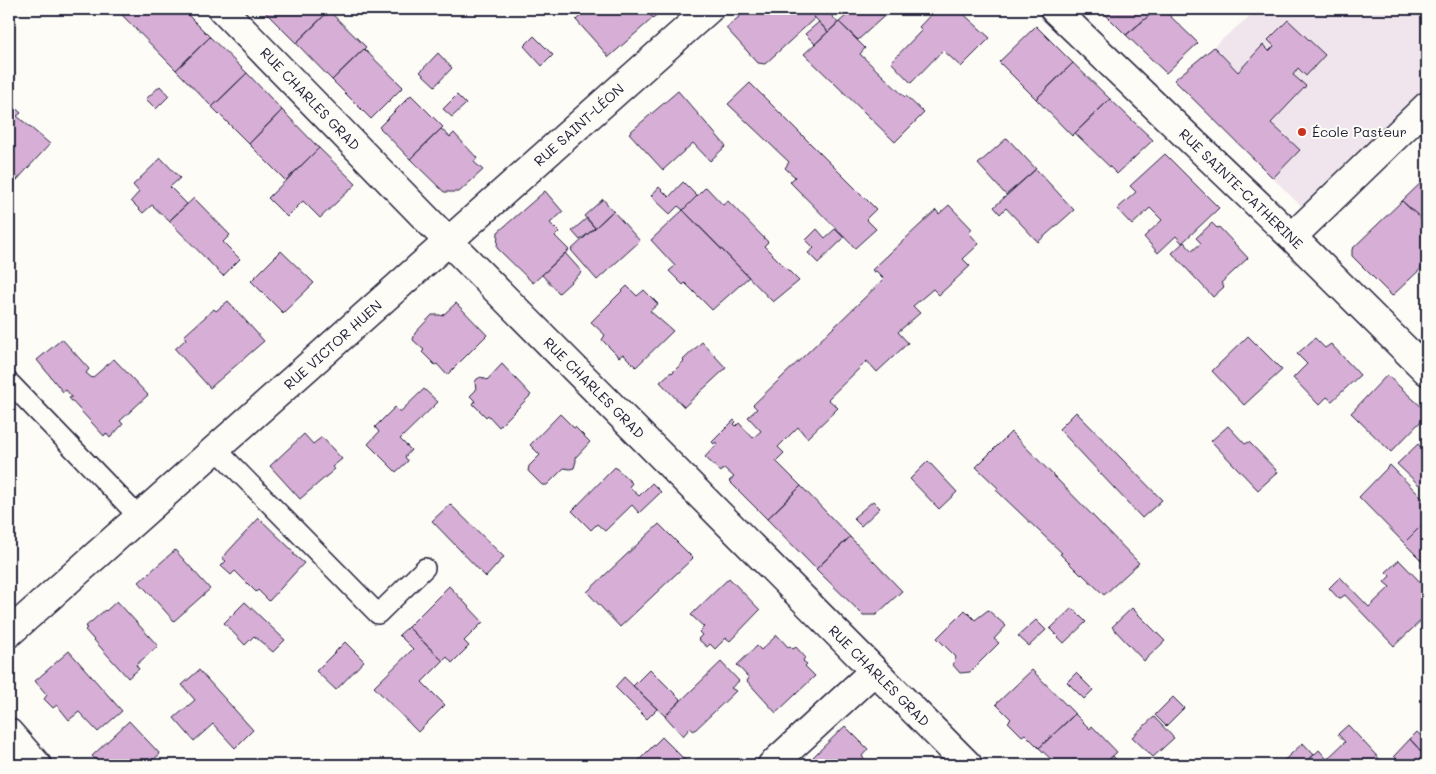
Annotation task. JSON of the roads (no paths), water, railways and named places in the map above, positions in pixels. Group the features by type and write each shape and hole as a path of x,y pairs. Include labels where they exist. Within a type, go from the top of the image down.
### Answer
{"street":[{"name":"RUE CHARLES GRAD","path":"222,9 449,242 968,765"},
{"name":"RUE SAINT-LÉON","path":"449,242 709,9"},
{"name":"RUE SAINTE-CATHERINE","path":"1054,9 1292,237 1427,371"},
{"path":"1292,237 1427,106"},
{"name":"RUE VICTOR HUEN","path":"9,633 449,242"},
{"path":"772,765 874,671"},
{"path":"9,733 37,765"}],"lane":[{"path":"9,382 139,517"},
{"path":"216,449 378,614 425,568"}],"place":[{"name":"École Pasteur","path":"1302,132"}]}
